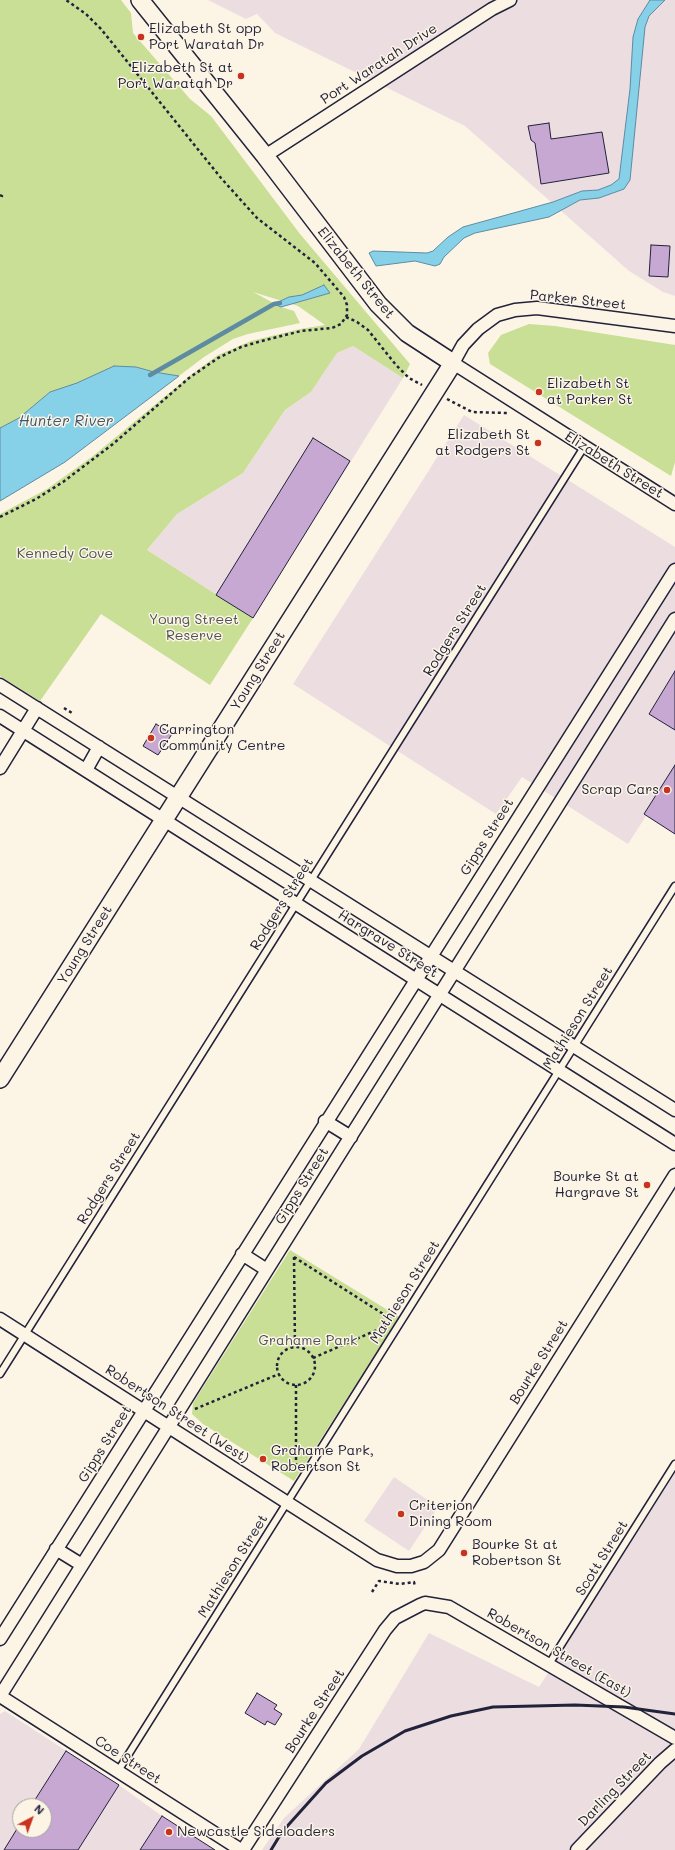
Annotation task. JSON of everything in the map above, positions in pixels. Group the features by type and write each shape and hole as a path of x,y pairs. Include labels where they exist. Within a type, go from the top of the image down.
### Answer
{"main road":[{"name":"Elizabeth Street","path":"140,0 265,156 378,304 407,333 453,363"},
{"name":"Young Street","path":"0,1080 453,363"}],"street":[{"name":"Port Waratah Drive","path":"265,156 492,9 510,0"},
{"name":"Parker Street","path":"453,363 463,346 478,329 497,315 515,310 537,308 675,326"},
{"name":"Elizabeth Street","path":"453,363 675,504"},
{"name":"Gipps Street","path":"0,1639 430,955 675,570"},
{"name":"Gipps Street","path":"0,1696 675,619"},
{"name":"Hargrave Street","path":"0,685 675,1110"},
{"path":"0,768 37,708"},
{"name":"Hargrave Street","path":"0,716 675,1144"},
{"path":"86,770 99,748"},
{"path":"326,1121 351,1138"},
{"name":"Bourke Street","path":"424,1562 439,1550 675,1175"},
{"path":"242,1254 267,1270"},
{"name":"Robertson Street (West)","path":"0,1319 377,1560 397,1566 411,1566 424,1562"},
{"path":"56,1549 82,1565"},
{"name":"Bourke Street","path":"242,1850 385,1630 396,1618 414,1607 425,1603"},
{"name":"Robertson Street (East)","path":"425,1603 449,1607 675,1738"},
{"name":"Coe Street","path":"0,1696 242,1850"},
{"name":"Darling Street","path":"577,1850 660,1763 675,1750"}],"lane":[{"name":"Rodgers Street","path":"0,1374 584,447"},
{"name":"Mathieson Street","path":"118,1772 675,886"},
{"name":"Scott Street","path":"549,1664 675,1464"}],"path":[{"path":"0,517 36,499 63,482 113,444 190,378 218,358 241,347 258,342 301,331 332,328 341,324 346,317 347,306 344,297 315,263 257,218 221,178 101,29 86,14 66,0"},
{"path":"346,317 357,322 368,330 396,366 409,378 423,385"},
{"path":"446,398 472,412 531,413"},
{"path":"296,1347 294,1257 396,1322"},
{"path":"313,1358 389,1325"},
{"path":"296,1347 309,1352 313,1358 314,1372 308,1380 296,1384 289,1383 279,1374 277,1367 281,1354 288,1348 296,1347"},
{"path":"196,1410 279,1374"},
{"path":"296,1384 296,1473"},
{"path":"372,1592 379,1581 400,1584 415,1581 415,1587"}],"shaded area":[{"path":"208,0 675,0 675,296 663,292 629,271 465,126 275,33 257,14 246,19"},
{"path":"353,346 403,378 253,618 147,550 177,514 243,473 285,410 311,392 337,353"},
{"path":"464,415 675,547 675,834 646,816 628,844 522,777 496,814 293,684"},
{"path":"675,1473 675,1850 262,1850 284,1818 359,1749 429,1633 539,1687"},
{"name":"Criterion Dining Room","path":"394,1477 438,1507 409,1551 364,1521"},
{"path":"5,1711 119,1785 162,1816 215,1850 0,1850 0,1714"}],"green space":[{"path":"0,0 121,0 131,13 133,33 190,99 211,116 300,234 410,364 403,378 353,346 337,353 311,392 285,410 243,473 177,514 147,550 253,618 210,685 101,614 40,701 0,676 0,514 47,489 93,456 192,374 218,355 251,341 300,329 325,325 298,306 253,292 281,307 294,311 300,323 248,334 233,339 204,357 179,376 154,372 136,367 50,392 19,418 0,428"},
{"path":"529,324 555,326 675,345 675,462 671,476 490,364 488,353 501,335"},
{"name":"Grahame Park","path":"290,1250 399,1317 294,1481 203,1424 192,1414 193,1403"}],"water":[{"path":"650,0 665,0 649,16 645,27 630,180 624,189 599,198 580,200 549,217 475,233 464,238 444,257 440,264 435,266 415,261 376,266 369,253 373,251 427,253 433,251 448,237 463,227 553,202 582,191 598,190 611,185 619,179 630,89 633,37 638,19"},
{"path":"324,285 330,293 281,307 274,304 289,297 302,295"},
{"name":"Hunter River","path":"114,366 136,367 154,372 179,376 65,462 0,501 0,428 19,418 50,392 77,383"}],"building":[{"path":"549,123 551,139 602,132 609,173 541,184 535,143 531,140 528,126"},
{"path":"651,245 670,246 668,277 649,276"},
{"path":"313,438 350,461 253,618 216,595"},
{"path":"675,671 675,730 649,714"},
{"path":"156,724 172,734 158,755 143,746"},
{"name":"Scrap Cars","path":"675,765 675,834 644,814"},
{"path":"257,1693 277,1705 274,1709 282,1714 275,1725 267,1721 265,1725 245,1713"},
{"path":"66,1751 119,1785 78,1850 4,1850 12,1837 52,1838 52,1798 36,1798"},
{"name":"Newcastle Sideloaders","path":"162,1816 215,1850 140,1850"}],"waterway":[{"path":"150,375 274,304 280,303"}],"railway":[{"path":"271,1850 282,1832 326,1783 362,1756 405,1731 451,1716 493,1707 575,1705 624,1707 675,1714"}],"place":[{"name":"Elizabeth St opp Port Waratah Dr","path":"141,37"},
{"name":"Elizabeth St at Port Waratah Dr","path":"241,76"},
{"name":"Elizabeth St at Parker St","path":"539,392"},
{"name":"Elizabeth St at Rodgers St","path":"538,443"},
{"name":"Carrington Community Centre","path":"151,738"},
{"name":"Scrap Cars","path":"667,790"},
{"name":"Bourke St at Hargrave St","path":"647,1185"},
{"name":"Grahame Park, Robertson St","path":"263,1459"},
{"name":"Criterion Dining Room","path":"401,1514"},
{"name":"Bourke St at Robertson St","path":"464,1553"},
{"name":"Newcastle Sideloaders","path":"169,1832"}],"park label":[{"name":"Kennedy Cove","path":"65,554"},
{"name":"Young Street Reserve","path":"194,628"}]}
